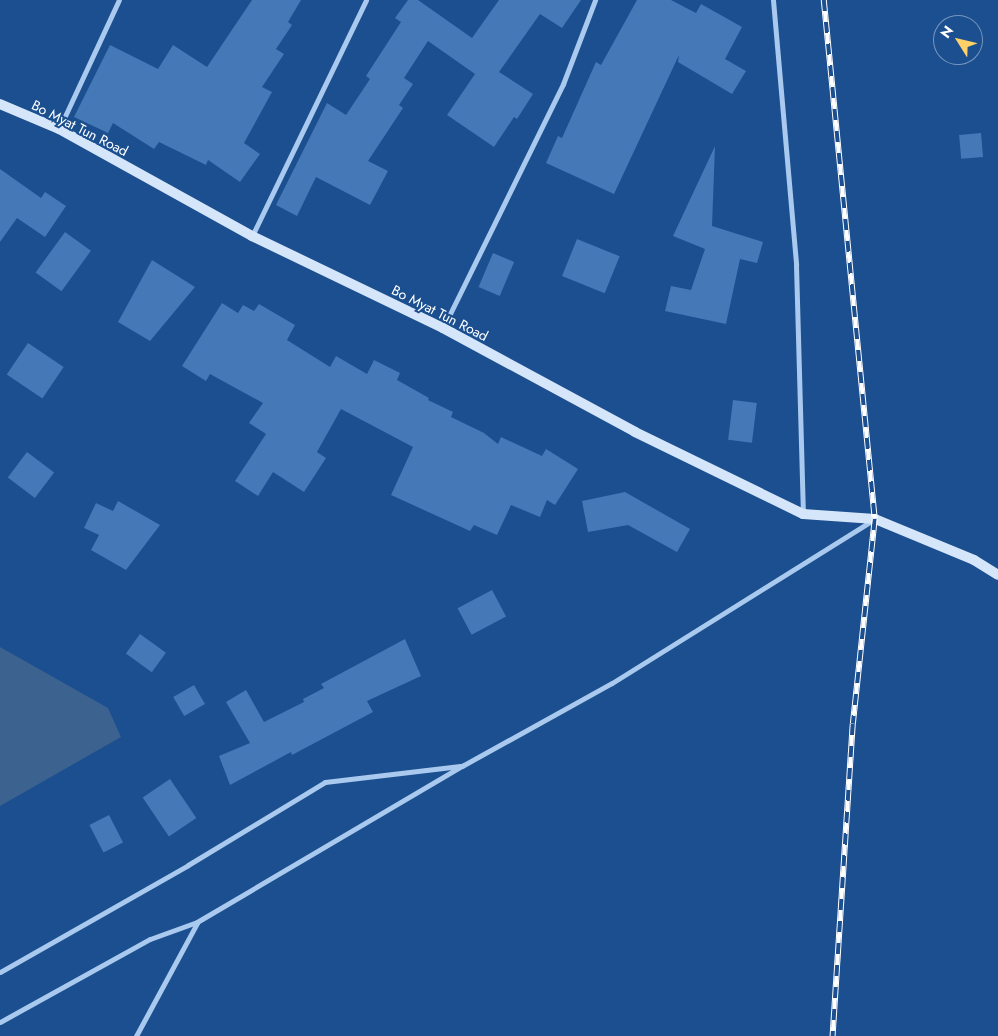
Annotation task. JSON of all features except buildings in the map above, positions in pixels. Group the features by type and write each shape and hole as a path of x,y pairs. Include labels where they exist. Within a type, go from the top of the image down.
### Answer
{"main road":[{"name":"Bo Myat Tun Road","path":"0,104 59,130 252,236 443,328 634,432 803,514 876,519 974,560 998,575"}],"street":[{"path":"59,130 119,0"},
{"path":"252,236 366,0"},
{"path":"443,328 563,84 595,0"},
{"path":"773,0 796,265 803,514"},
{"path":"0,1022 150,939 197,922 462,766 612,683 876,519"},
{"path":"0,972 188,865 325,782 462,766"},
{"path":"136,1036 197,922"}],"water":[{"path":"0,647 108,708 121,737 0,806"}],"railway":[{"path":"824,0 875,519 853,724 833,1036"}]}
